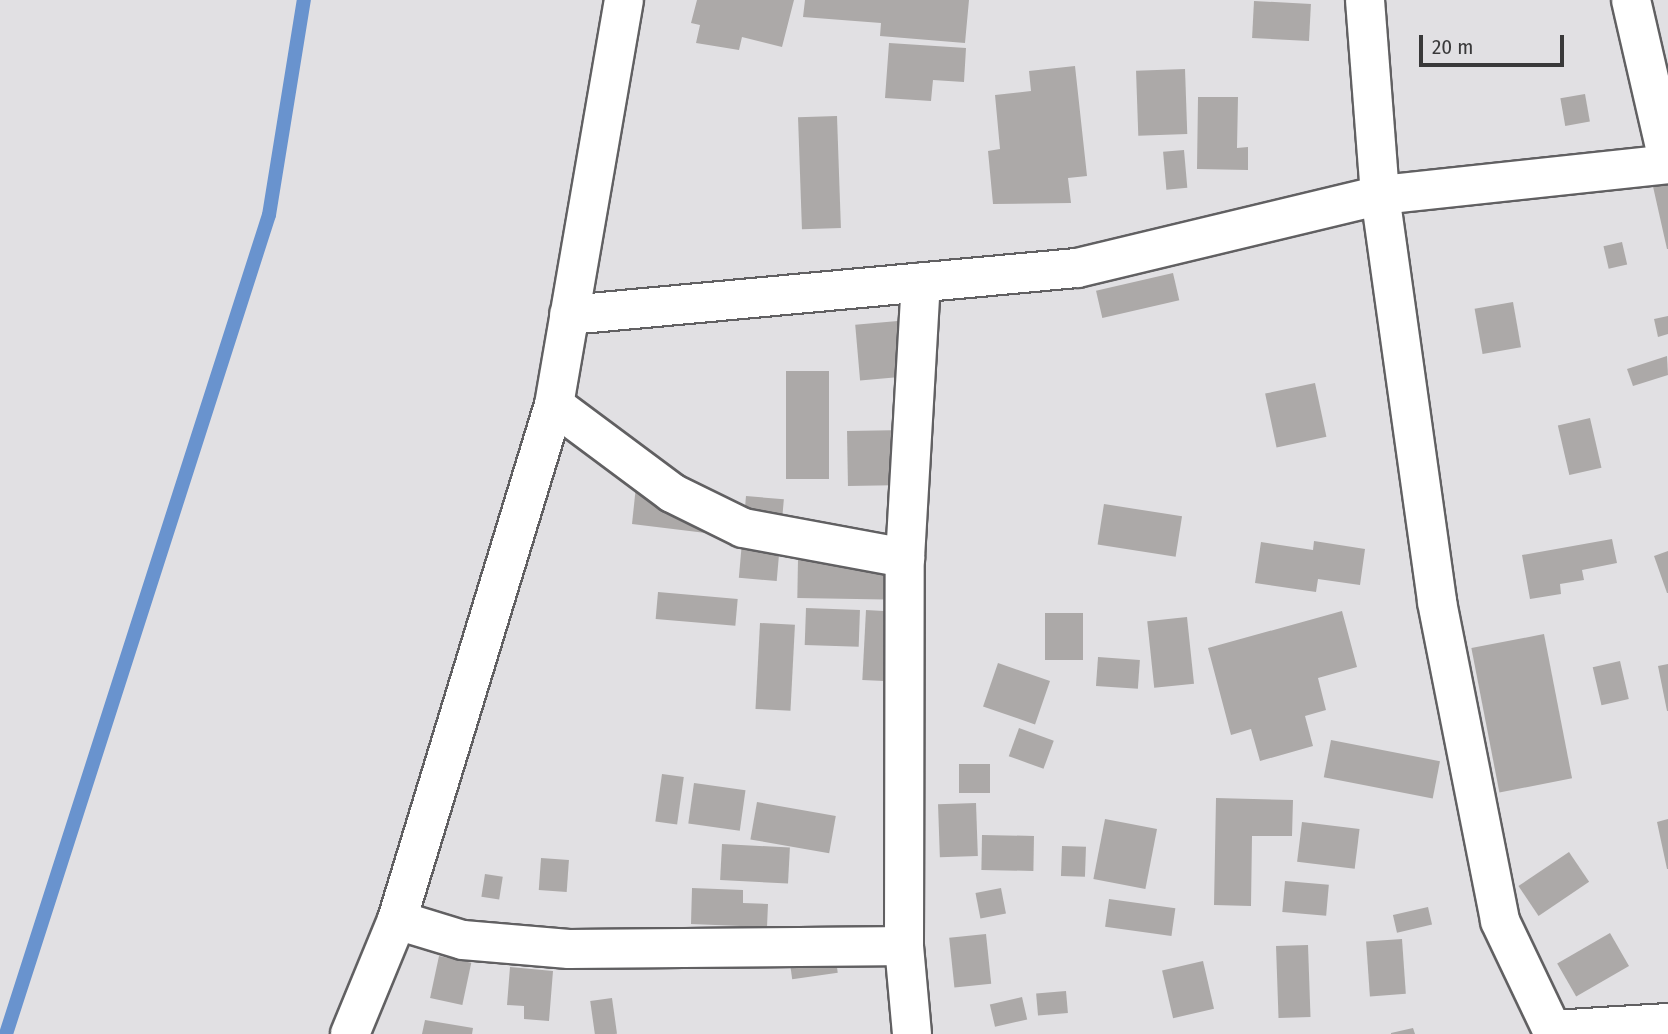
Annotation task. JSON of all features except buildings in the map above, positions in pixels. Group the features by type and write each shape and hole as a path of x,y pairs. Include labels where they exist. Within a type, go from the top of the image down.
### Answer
{"street":[{"path":"350,1034 397,920 554,405 624,0"},
{"path":"1365,0 1380,195 1437,602 1500,921 1553,1032 1668,1023"},
{"path":"569,314 761,302 921,282 1077,268 1380,195 1668,162 1631,0"},
{"path":"912,1034 904,946 905,558 921,282"},
{"path":"554,405 672,492 743,528 905,558"},
{"path":"397,920 463,940 569,949 904,946"}],"waterway":[{"path":"6,1034 269,215 304,0"}]}
